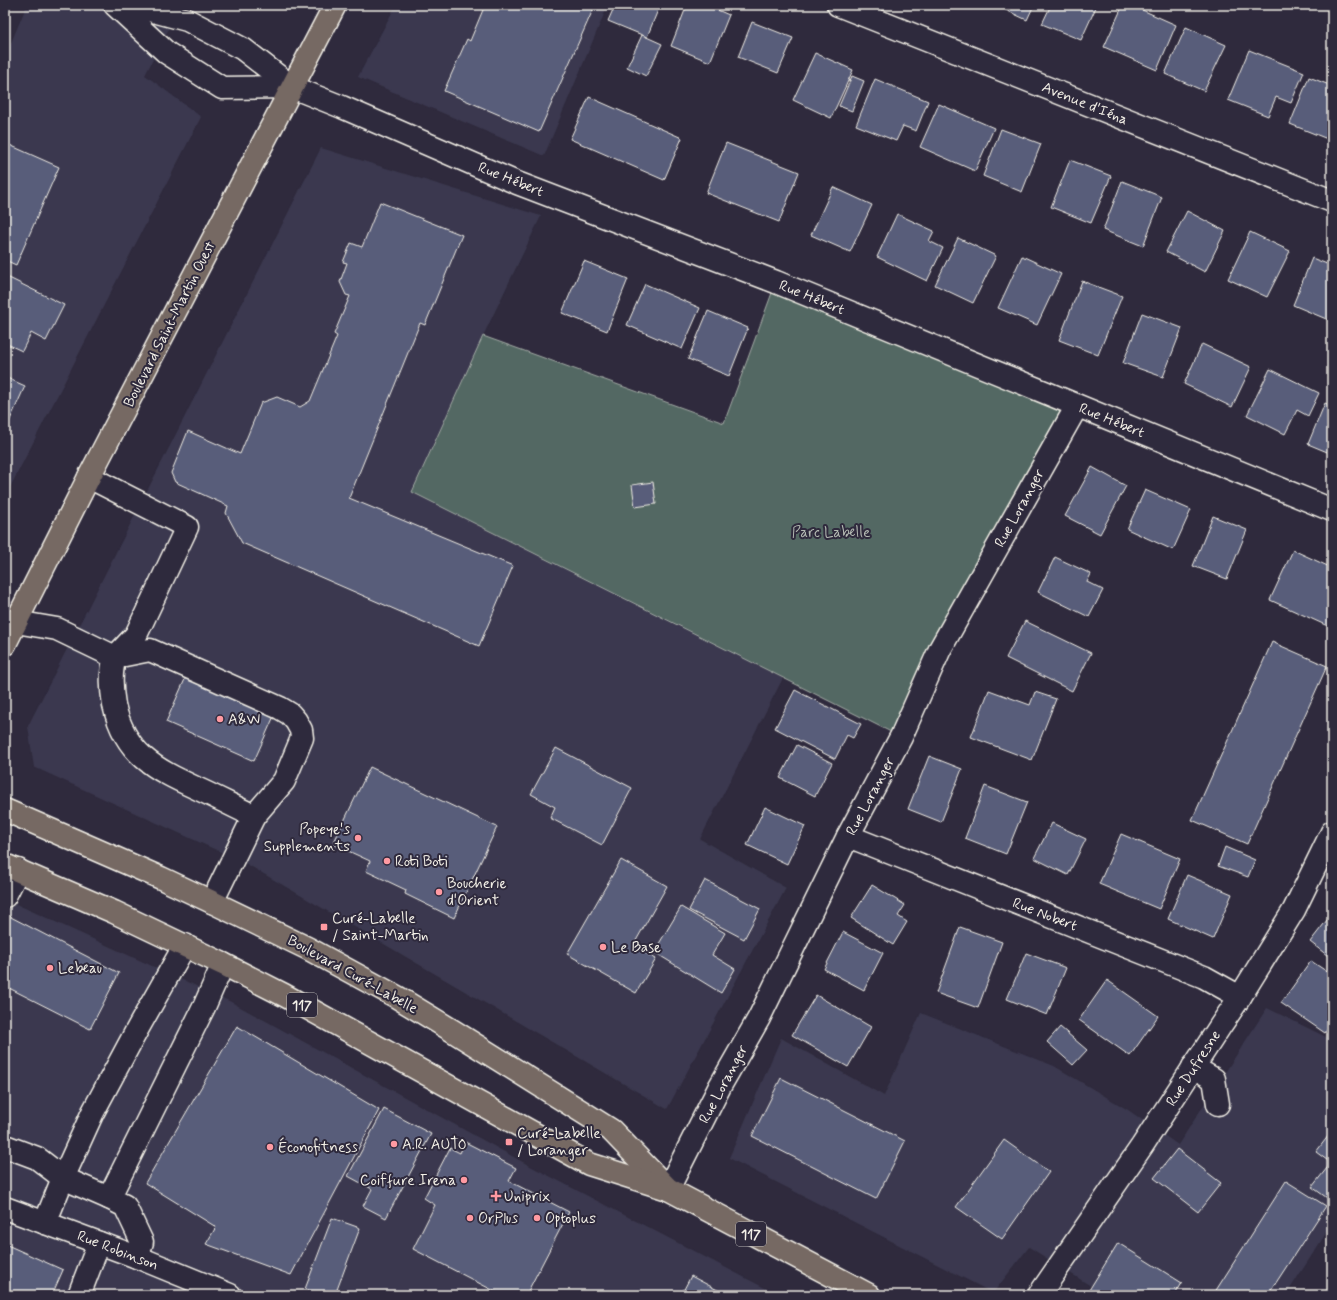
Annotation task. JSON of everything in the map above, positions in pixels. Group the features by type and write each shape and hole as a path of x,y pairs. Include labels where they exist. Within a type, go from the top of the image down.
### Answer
{"main road":[{"name":"Boulevard Saint-Martin Ouest","path":"5,644 89,477 335,5"},
{"name":"Boulevard Curé-Labelle","path":"5,810 161,878 212,902 307,948 402,1000 611,1130 668,1189"},
{"name":"Boulevard Curé-Labelle","path":"12,867 185,945 284,995 589,1164 668,1189 869,1295"}],"street":[{"path":"116,5 167,53 222,88 292,87"},
{"path":"131,5 187,20 243,49 292,87"},
{"name":"Avenue d'Iéna","path":"838,5 1332,201"},
{"name":"Rue Hébert","path":"292,87 342,107 517,183 776,282 1332,510"},
{"name":"Rue Loranger","path":"668,1189 720,1086 759,1018 848,836 901,737 940,648 1077,406"},
{"path":"89,477 187,527 136,635 115,657 111,676 112,696 116,713 129,741 138,754 153,766 168,775 254,816"},
{"path":"16,622 57,629 115,657 150,650 280,708 290,714 296,721 301,730 302,738 284,781 254,816 212,902"},
{"name":"Rue Dufresne","path":"1039,1295 1142,1146 1240,998 1294,910 1332,832"},
{"name":"Rue Nobert","path":"848,836 1204,977 1240,998"},
{"path":"5,896 12,867"},
{"path":"45,1222 93,1112 185,945"},
{"path":"109,1198 204,1007 223,964"},
{"path":"1193,1067 1214,1079 1218,1104"},
{"path":"5,1146 37,1158 63,1178 125,1206 142,1242 138,1257"},
{"name":"Rue Robinson","path":"5,1208 138,1257 217,1292"},
{"path":"79,1295 99,1243"}],"shaded area":[{"path":"27,5 181,5 145,75 201,117 5,497 5,57"},
{"path":"396,5 608,5 544,156 358,77"},
{"path":"321,148 541,216 483,336 412,492 783,678 700,839 786,888 667,1109 245,863 34,767 28,726"},
{"path":"5,899 231,1002 530,1166 778,1295 5,1295"},
{"path":"1267,1008 1332,1040 1332,1224 1286,1295 1089,1295 1094,1288 1029,1247 993,1293 729,1158 781,1038 884,1096 921,1013 1054,1066 1128,1110 1178,1145"}],"green space":[{"name":"Parc Labelle","path":"776,282 1077,406 901,737 412,492 483,336 724,423"}],"building":[{"path":"485,5 595,5 539,132 444,91 467,39 470,41"},
{"path":"615,5 660,5 647,37 608,21"},
{"path":"687,5 706,5 729,15 710,62 671,46"},
{"path":"995,5 1034,5 1027,20"},
{"path":"1051,5 1097,5 1081,40 1042,24"},
{"path":"1123,5 1131,5 1176,25 1157,70 1104,47"},
{"path":"752,22 793,38 778,73 738,57"},
{"path":"1186,27 1226,45 1204,91 1165,74"},
{"path":"642,35 662,44 646,76 627,67"},
{"path":"1249,50 1304,72 1291,103 1276,97 1268,116 1228,100"},
{"path":"815,53 853,70 831,118 793,100"},
{"path":"852,76 864,81 852,111 839,106"},
{"path":"1309,77 1332,86 1332,135 1330,140 1290,124"},
{"path":"875,79 928,101 916,131 903,126 896,141 856,125"},
{"path":"589,97 682,138 664,180 570,139"},
{"path":"939,104 994,128 975,171 920,147"},
{"path":"1001,129 1041,144 1022,192 983,176"},
{"path":"5,143 59,167 16,265 5,260"},
{"path":"726,143 799,172 779,222 706,193"},
{"path":"1070,160 1111,176 1091,223 1051,207"},
{"path":"1122,181 1162,197 1143,246 1103,230"},
{"path":"833,187 872,205 850,252 811,235"},
{"path":"380,202 462,235 425,325 420,323 349,498 513,566 479,646 242,543 226,513 228,506 175,482 171,473 188,431 240,454 261,403 277,397 300,407 310,401 337,336 334,334 350,296 346,295 340,282 347,263 343,262 351,243 362,247"},
{"path":"1187,211 1225,231 1205,272 1166,252"},
{"path":"897,214 934,231 929,241 943,248 927,281 877,257"},
{"path":"1250,232 1290,251 1267,297 1228,279"},
{"path":"958,238 996,256 973,303 935,285"},
{"path":"1022,256 1061,274 1037,325 998,308"},
{"path":"1312,258 1332,266 1331,321 1293,305"},
{"path":"584,261 628,279 607,331 562,313"},
{"path":"5,276 64,305 46,341 31,333 22,351 5,343"},
{"path":"1082,281 1122,296 1098,355 1059,340"},
{"path":"645,284 700,308 682,349 627,325"},
{"path":"708,311 748,328 729,376 688,359"},
{"path":"1142,313 1182,328 1163,377 1123,363"},
{"path":"1202,344 1251,367 1232,407 1184,384"},
{"path":"1270,369 1319,393 1308,416 1297,410 1285,434 1247,415"},
{"path":"5,377 25,386 5,431"},
{"path":"1325,403 1332,406 1332,454 1308,444"},
{"path":"1092,467 1126,486 1100,534 1065,516"},
{"path":"653,482 656,504 635,507 632,485"},
{"path":"1145,490 1191,510 1173,550 1127,529"},
{"path":"1213,516 1247,530 1227,579 1193,566"},
{"path":"1293,550 1332,568 1332,628 1270,600"},
{"path":"1055,557 1091,574 1087,582 1103,590 1089,617 1038,592"},
{"path":"1025,621 1091,653 1072,691 1006,658"},
{"path":"1272,642 1327,666 1247,844 1192,820"},
{"name":"A&W","path":"186,677 274,716 254,761 166,722"},
{"path":"795,690 861,724 853,738 847,735 835,759 775,728"},
{"path":"989,690 1030,705 1035,692 1056,699 1032,760 971,737"},
{"path":"797,745 832,763 815,796 780,778"},
{"path":"556,748 632,788 602,845 550,818 555,807 531,794"},
{"path":"929,756 962,769 941,822 908,809"},
{"path":"370,767 497,827 454,918 405,894 406,890 366,871 370,861 333,844"},
{"path":"985,786 1027,802 1006,854 965,838"},
{"path":"765,807 805,826 787,864 747,845"},
{"path":"1052,823 1086,839 1068,875 1034,858"},
{"path":"1121,834 1180,859 1159,909 1099,884"},
{"path":"1225,847 1255,860 1248,877 1218,866"},
{"path":"621,860 667,886 633,946 656,959 636,993 567,954"},
{"path":"1187,875 1232,894 1213,939 1168,919"},
{"path":"705,880 760,909 744,939 689,910"},
{"path":"872,885 905,905 898,916 907,922 893,945 851,918"},
{"path":"681,907 725,933 712,955 735,969 721,993 654,952"},
{"path":"5,914 119,973 90,1029 5,986"},
{"path":"1332,915 1332,959 1310,942"},
{"path":"960,927 1002,942 978,1008 936,993"},
{"path":"843,932 883,953 864,990 824,969"},
{"path":"1026,953 1066,968 1047,1015 1007,999"},
{"path":"1311,961 1332,975 1332,1023 1325,1033 1281,1003"},
{"path":"1107,980 1158,1016 1130,1056 1079,1020"},
{"path":"816,995 871,1027 848,1067 792,1035"},
{"path":"237,1026 379,1110 291,1275 206,1244 216,1227 145,1183"},
{"path":"1060,1027 1087,1050 1073,1065 1047,1042"},
{"path":"781,1078 905,1141 876,1199 752,1136"},
{"path":"384,1109 431,1134 386,1218 363,1206 372,1189 348,1176"},
{"path":"1332,1131 1332,1197 1330,1200 1312,1187 1331,1163 1316,1152"},
{"path":"1004,1140 1049,1172 1002,1239 956,1207"},
{"path":"465,1142 516,1168 509,1181 569,1212 526,1295 502,1295 413,1249 435,1205 424,1198 450,1148 460,1153"},
{"path":"1177,1149 1221,1183 1198,1212 1154,1178"},
{"path":"1286,1181 1326,1206 1268,1295 1213,1295"},
{"path":"332,1218 360,1228 335,1295 321,1295 305,1289"},
{"path":"1118,1243 1182,1283 1175,1295 1086,1295"},
{"path":"5,1244 63,1270 52,1295 5,1295"},
{"path":"691,1276 727,1295 681,1295"}],"place":[{"name":"A&W","path":"220,719"},
{"name":"Popeye's Supplements","path":"358,838"},
{"name":"Roti Boti","path":"387,861"},
{"name":"Boucherie d'Orient","path":"439,892"},
{"name":"Curé-Labelle / Saint-Martin","path":"324,927"},
{"name":"Le Base","path":"603,947"},
{"name":"Lebeau","path":"50,968"},
{"name":"Curé-Labelle / Loranger","path":"509,1142"},
{"name":"A.R. AUTO","path":"394,1144"},
{"name":"Éconofitness","path":"270,1147"},
{"name":"Coiffure Irena","path":"464,1180"},
{"name":"Uniprix","path":"496,1196"},
{"name":"OrPlus","path":"470,1218"},
{"name":"Optoplus","path":"537,1218"}]}
